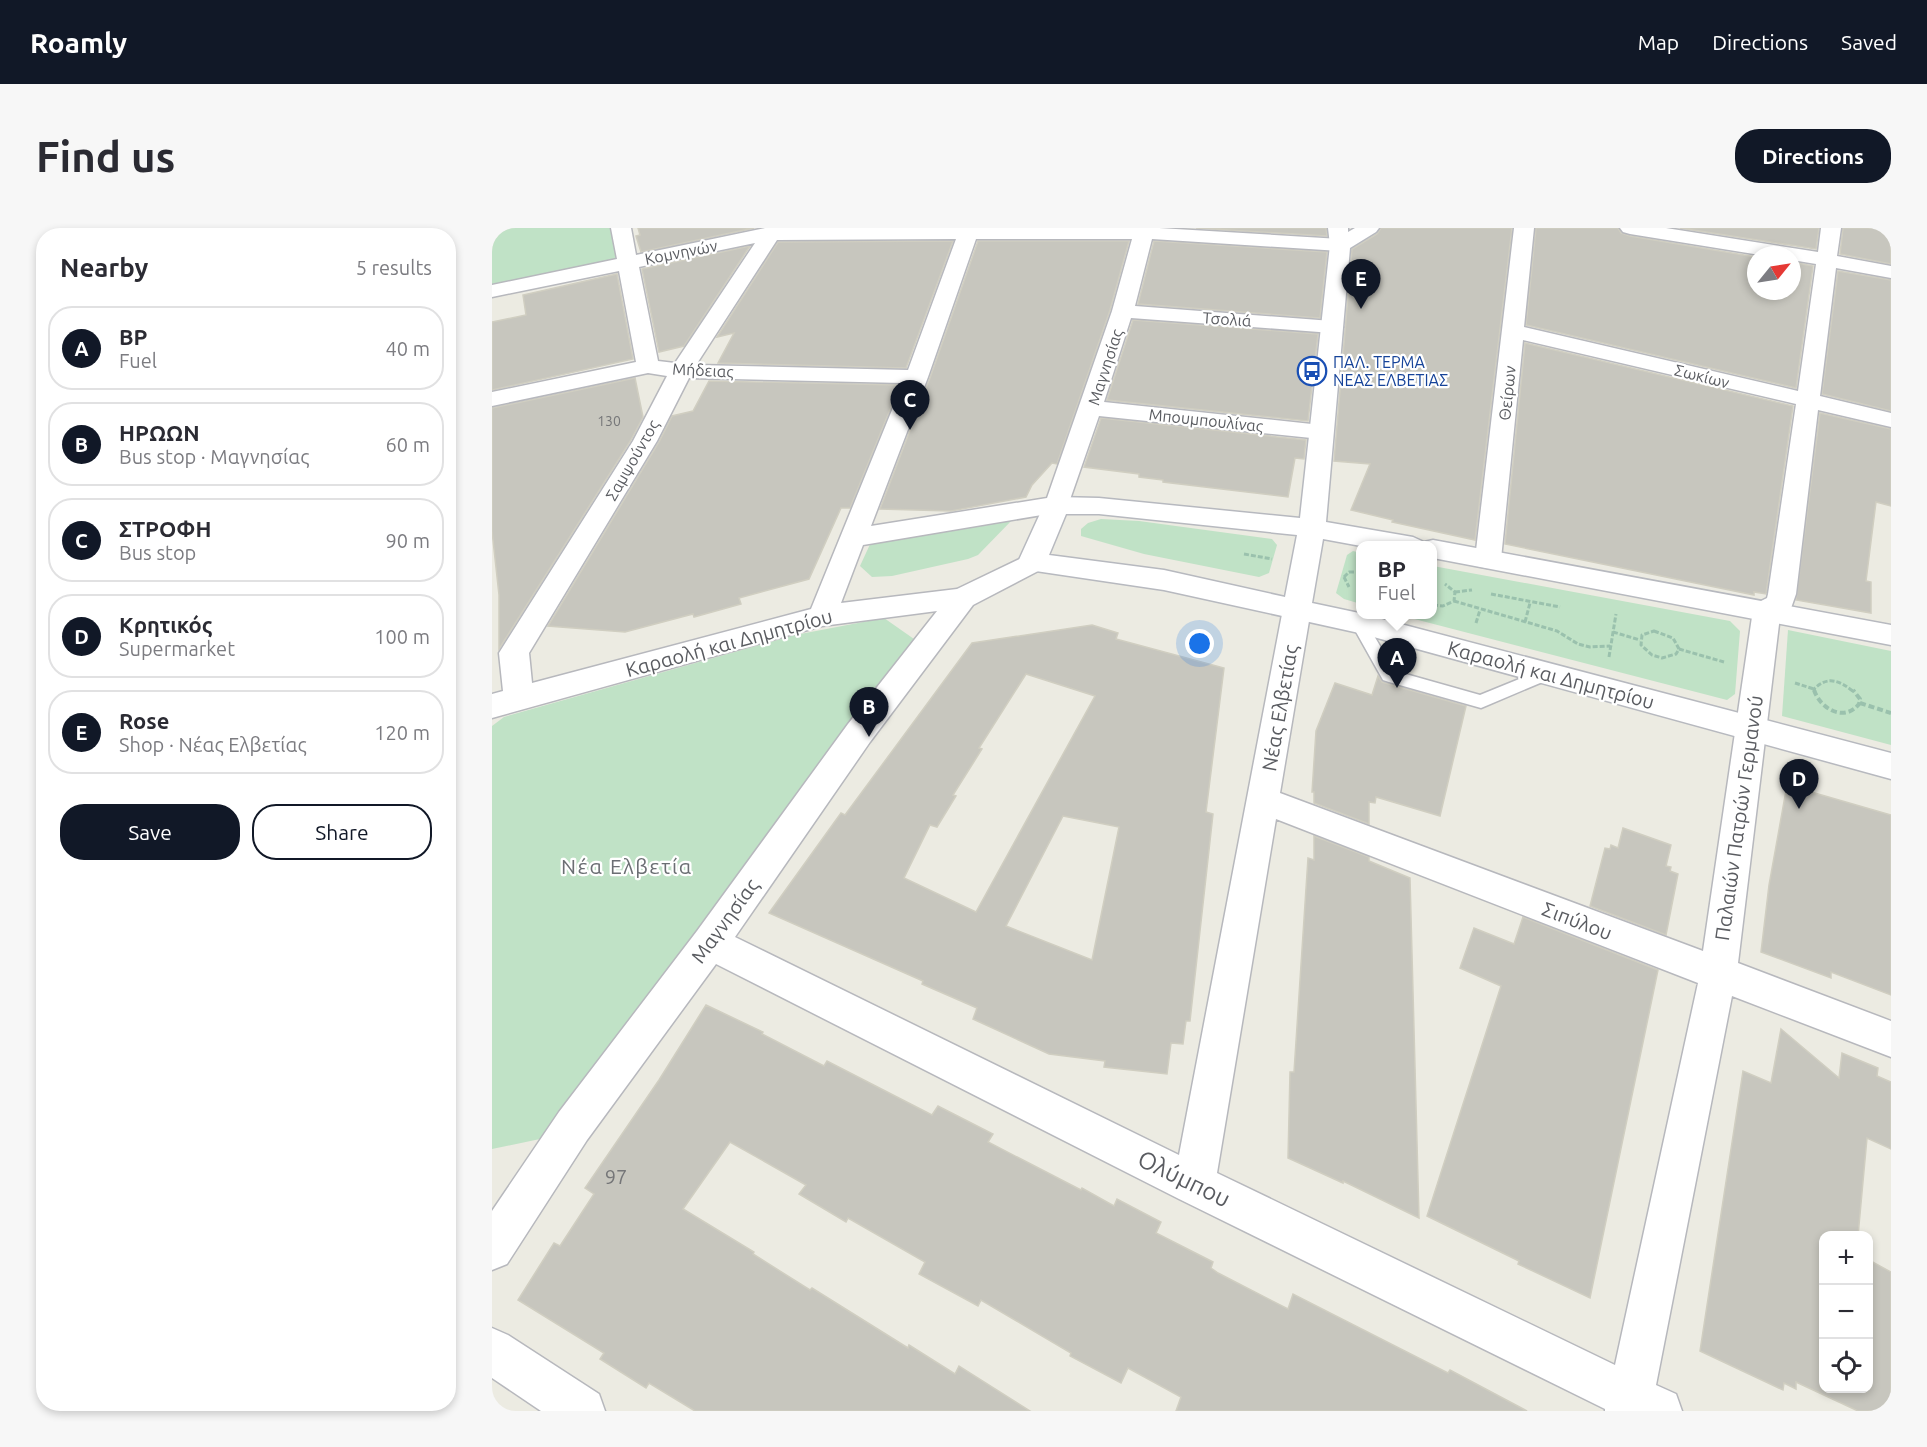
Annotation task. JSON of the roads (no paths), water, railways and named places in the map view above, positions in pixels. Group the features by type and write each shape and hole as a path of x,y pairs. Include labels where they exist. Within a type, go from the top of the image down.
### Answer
{"street":[{"path":"621,228 648,366"},
{"path":"1339,237 1369,228"},
{"name":"Θείρων","path":"1488,559 1524,228"},
{"path":"1630,228 1891,272"},
{"name":"Παλαιών Πατρών Γερμανού","path":"1639,1406 1718,975 1767,610 1780,604 1831,228"},
{"name":"Κομνηνών","path":"492,291 772,230 1145,231 1339,237"},
{"name":"Σαμψούντος","path":"506,703 514,653 645,441 681,371 772,230"},
{"name":"Μαγνησίας","path":"1057,505 1092,408 1123,311 1145,231"},
{"path":"822,616 917,377 969,232"},
{"name":"Νέας Ελβετίας","path":"1194,1184 1312,528 1339,237"},
{"name":"Τσολιά","path":"1123,311 1332,327"},
{"name":"Σωκίων","path":"1514,331 1891,420"},
{"name":"Μήδειας","path":"492,399 648,366 681,371 917,377"},
{"name":"Μπουμπουλίνας","path":"1092,408 1321,432"},
{"path":"853,538 1057,505 1099,506 1312,528 1385,541"},
{"path":"1032,562 1057,505"},
{"path":"1437,550 1891,635"},
{"name":"Καραολή και Δημητρίου","path":"506,703 822,616 963,598 1032,562 1164,580 1359,623 1891,766"},
{"name":"Μαγνησίας","path":"492,1249 573,1126 710,943 859,733 963,598"},
{"name":"Σιπύλου","path":"1263,800 1891,1039"},
{"name":"Ολύμπου","path":"710,943 1639,1406"},
{"path":"492,1351 582,1411"}],"lane":[{"path":"1359,623 1389,676 1470,699 1481,702 1546,675"}],"place":[{"name":"Rose","path":"1361,309"},
{"name":"ΠΑΛ. ΤΕΡΜΑ ΝΕΑΣ ΕΛΒΕΤΙΑΣ","path":"1312,371"},
{"name":"ΣΤΡΟΦΗ","path":"910,430"},
{"name":"BP","path":"1397,688"},
{"name":"ΗΡΩΩΝ","path":"869,737"},
{"name":"Κρητικός","path":"1799,809"}],"district":[{"name":"Νέα Ελβετία","path":"627,867"}]}
